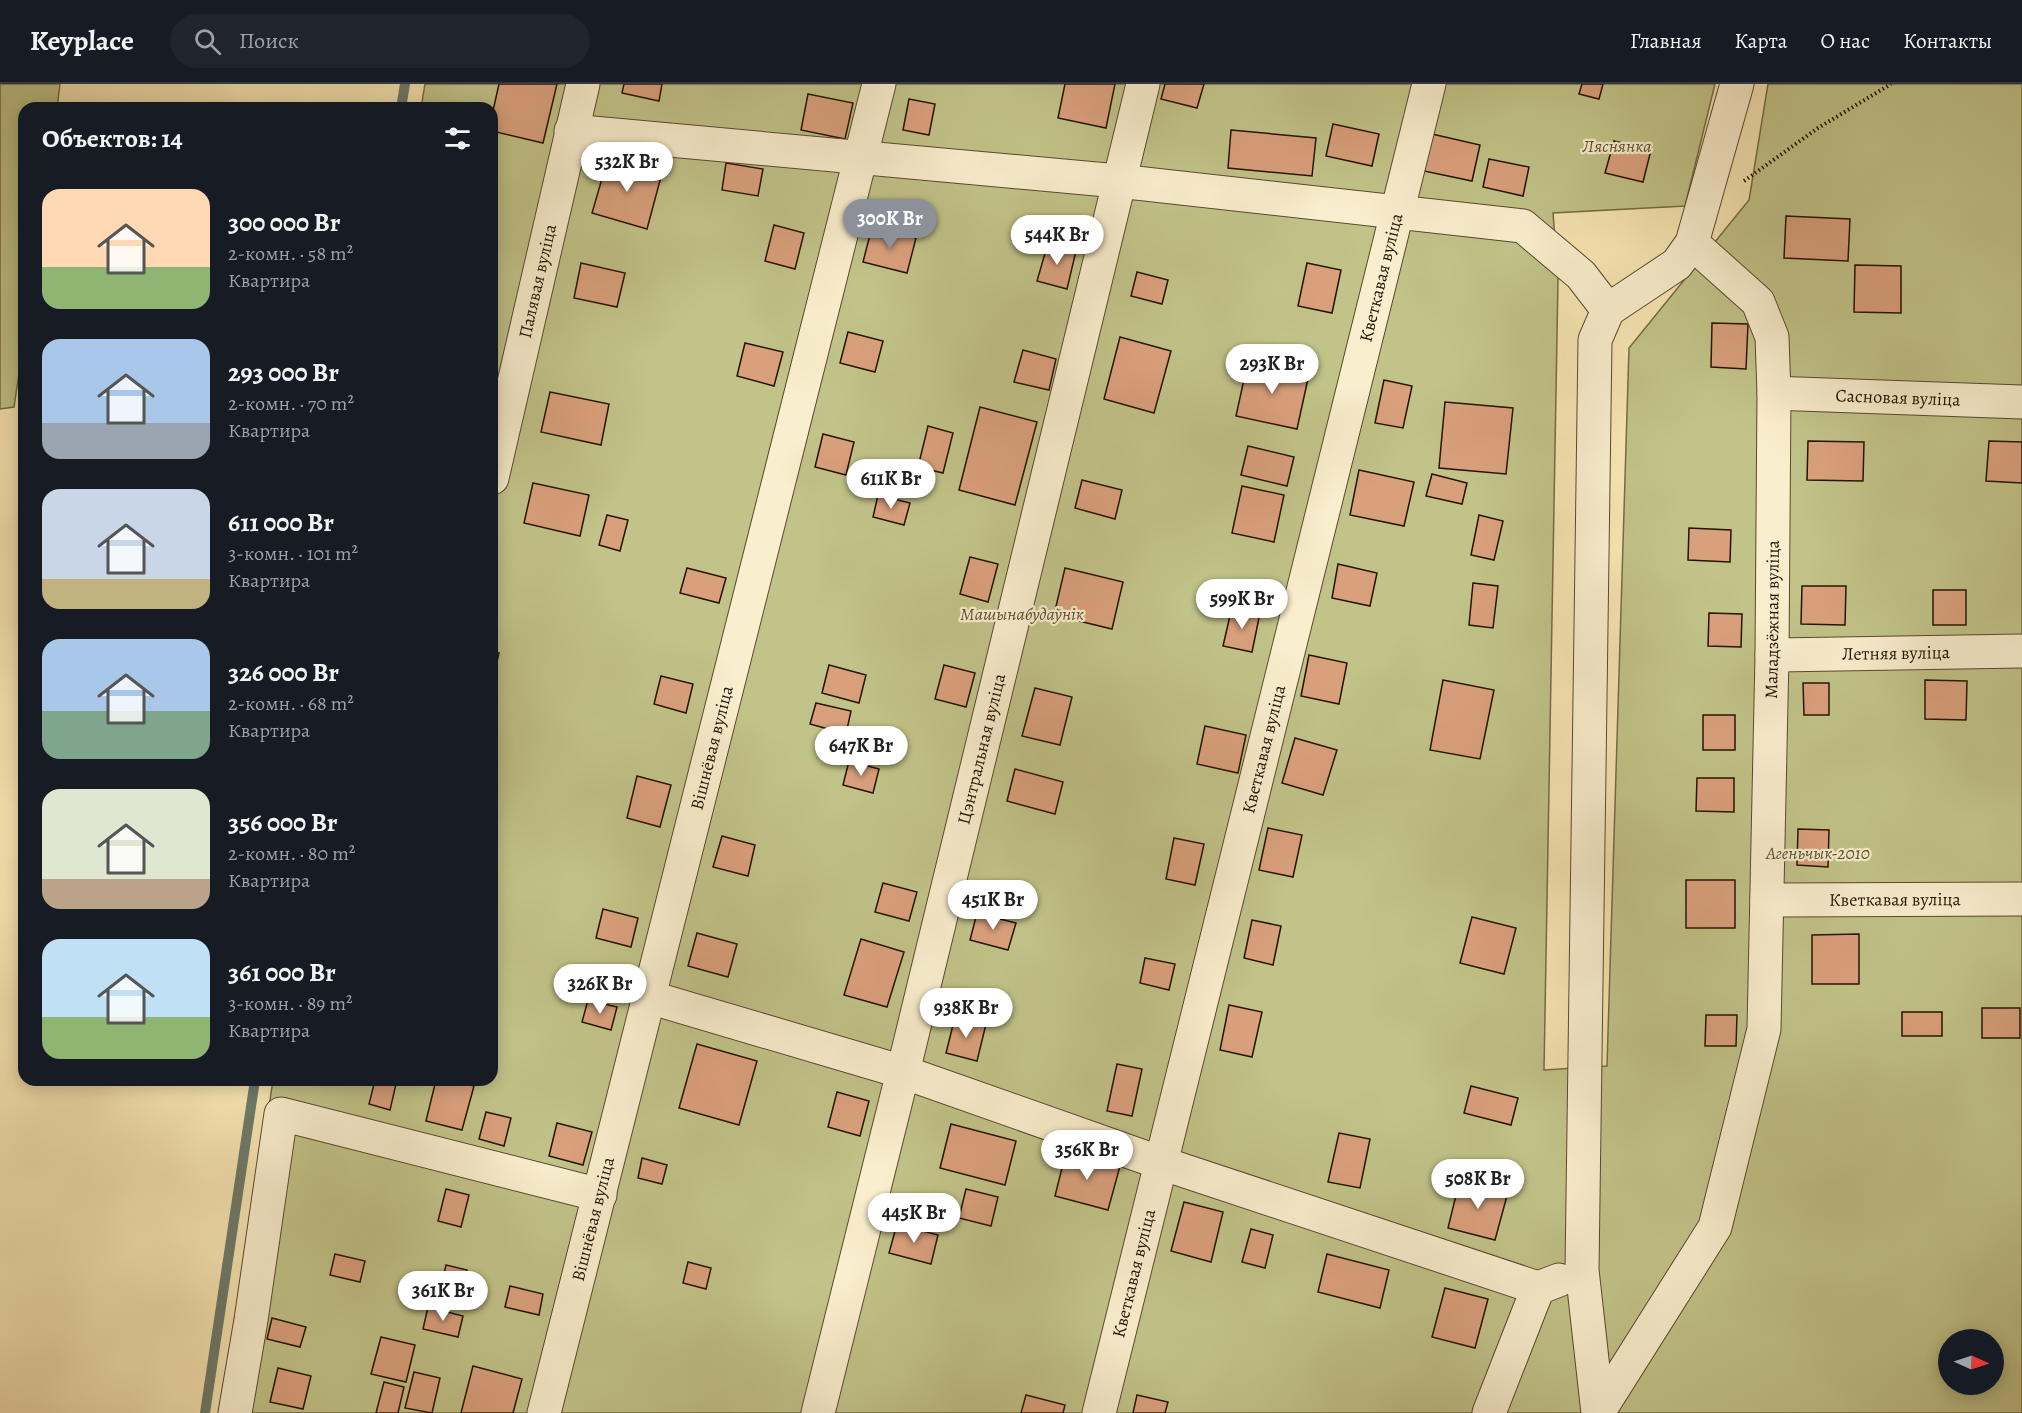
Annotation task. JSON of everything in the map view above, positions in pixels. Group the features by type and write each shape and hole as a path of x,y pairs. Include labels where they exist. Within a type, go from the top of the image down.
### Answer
{"street":[{"name":"Палявая вуліца","path":"498,452 583,84"},
{"name":"Вішнёвая вуліца","path":"544,1413 879,84"},
{"name":"Цэнтральная вуліца","path":"818,1413 1143,84"},
{"name":"Кветкавая вуліца","path":"1099,1413 1429,84"},
{"path":"1599,1412 1582,1270 1595,340 1608,310 1677,264 1692,243 1737,84"},
{"path":"571,131 1119,181 1523,226 1581,275 1608,310"},
{"name":"Маладзёжная вуліца","path":"1599,1412 1715,1227 1764,1029 1772,655 1774,393 1772,337 1758,302 1692,243"},
{"name":"Сасновая вуліца","path":"1774,393 2022,402"},
{"name":"Летняя вуліца","path":"1772,655 2022,651"},
{"name":"Кветкавая вуліца","path":"1767,900 2022,899"},
{"path":"649,997 903,1072 1161,1163 1538,1288 1582,1270"},
{"path":"235,1413 281,1114 600,1195"},
{"path":"1489,1413 1538,1288"}],"path":[{"path":"1701,213 1818,128 1891,84"}],"green space":[{"path":"0,84 60,84 58,102 18,102 18,380 14,407 0,409"},
{"name":"Машынабудаўнік","path":"425,84 1715,84 1685,206 1553,213 1558,279 1544,1070 1607,1066 1629,348 1749,200 1768,84 2022,84 2022,1413 223,1413 272,1086 498,1086 498,102 422,102"}],"building":[{"path":"499,84 557,84 543,143 498,132 498,102 495,102"},
{"path":"624,84 662,84 659,101 622,93"},
{"path":"1065,84 1115,84 1106,128 1058,118"},
{"path":"1165,84 1204,84 1197,108 1161,99"},
{"path":"1582,84 1603,84 1599,99 1579,94"},
{"path":"808,94 853,103 845,139 801,130"},
{"path":"909,99 935,104 929,135 903,130"},
{"path":"1333,124 1379,134 1372,166 1326,156"},
{"path":"1231,130 1316,138 1312,176 1228,168"},
{"path":"1432,134 1480,145 1472,181 1424,171"},
{"path":"1614,141 1651,150 1643,182 1605,173"},
{"path":"608,158 662,173 647,229 592,213"},
{"path":"1489,159 1529,167 1523,196 1483,187"},
{"path":"726,163 763,169 758,196 722,190"},
{"path":"1786,216 1850,219 1848,261 1784,258"},
{"path":"774,225 804,233 795,269 765,261"},
{"path":"872,227 916,238 907,273 863,262"},
{"path":"1048,243 1076,251 1067,289 1037,281"},
{"path":"581,263 625,273 617,307 574,298"},
{"path":"1307,263 1341,270 1332,313 1298,306"},
{"path":"1855,265 1901,266 1901,313 1854,312"},
{"path":"1137,272 1168,280 1162,304 1131,296"},
{"path":"1712,323 1748,324 1746,369 1711,367"},
{"path":"848,332 883,341 875,372 840,363"},
{"path":"1120,337 1171,351 1154,413 1104,399"},
{"path":"745,343 783,352 774,386 737,376"},
{"path":"1023,350 1056,359 1049,390 1014,382"},
{"path":"1248,361 1309,374 1297,429 1236,416"},
{"path":"1384,380 1412,386 1403,428 1375,423"},
{"path":"550,392 609,404 601,445 541,432"},
{"path":"1445,402 1513,408 1506,474 1439,468"},
{"path":"980,407 1037,422 1015,505 959,490"},
{"path":"928,426 953,433 943,473 918,467"},
{"path":"823,434 854,442 846,475 815,467"},
{"path":"1808,441 1864,442 1863,481 1807,480"},
{"path":"1989,441 2022,442 2022,483 1986,481"},
{"path":"1248,446 1294,457 1287,486 1241,475"},
{"path":"1359,470 1414,482 1404,526 1350,515"},
{"path":"1432,474 1467,483 1462,504 1426,496"},
{"path":"1082,480 1122,490 1115,519 1075,508"},
{"path":"533,483 589,495 580,536 524,523"},
{"path":"1242,486 1284,495 1274,542 1232,533"},
{"path":"878,495 910,503 904,525 873,517"},
{"path":"607,515 628,520 620,551 599,545"},
{"path":"1479,515 1503,521 1494,560 1471,555"},
{"path":"1689,528 1731,530 1730,562 1688,560"},
{"path":"970,557 998,564 988,602 960,594"},
{"path":"1338,564 1377,573 1370,606 1332,598"},
{"path":"687,568 726,578 719,603 680,593"},
{"path":"1065,568 1123,582 1112,629 1054,615"},
{"path":"1473,583 1498,586 1493,628 1469,625"},
{"path":"1802,586 1846,586 1845,625 1801,624"},
{"path":"1933,590 1966,590 1966,625 1933,625"},
{"path":"1232,607 1260,613 1252,652 1223,646"},
{"path":"1709,613 1742,614 1741,647 1708,646"},
{"path":"1309,655 1347,663 1339,704 1301,696"},
{"path":"829,665 866,675 859,703 822,693"},
{"path":"944,665 975,673 966,707 935,699"},
{"path":"661,676 693,684 686,713 654,704"},
{"path":"1443,680 1494,690 1480,759 1430,750"},
{"path":"1925,680 1967,681 1966,720 1925,719"},
{"path":"1803,683 1829,683 1829,715 1804,715"},
{"path":"1035,688 1072,697 1060,745 1022,736"},
{"path":"816,703 851,711 846,734 810,724"},
{"path":"1703,715 1735,715 1735,750 1703,750"},
{"path":"1205,726 1246,735 1238,773 1197,764"},
{"path":"1295,738 1337,750 1323,795 1282,783"},
{"path":"849,761 879,769 873,793 843,785"},
{"path":"1015,769 1063,782 1055,814 1007,801"},
{"path":"637,776 671,785 660,827 627,818"},
{"path":"1697,778 1734,778 1734,812 1696,811"},
{"path":"1268,828 1302,835 1293,877 1259,870"},
{"path":"1798,829 1829,830 1828,867 1797,865"},
{"path":"722,836 755,845 748,876 713,867"},
{"path":"1174,838 1204,844 1195,885 1166,879"},
{"path":"1686,880 1735,880 1735,928 1686,928"},
{"path":"883,883 917,892 909,921 875,912"},
{"path":"603,909 638,918 631,947 596,938"},
{"path":"977,913 1016,923 1008,950 970,940"},
{"path":"1472,917 1516,928 1504,974 1460,963"},
{"path":"1252,920 1281,926 1273,965 1244,958"},
{"path":"697,933 737,944 728,977 688,966"},
{"path":"1859,934 1859,984 1812,984 1812,935"},
{"path":"861,939 904,952 887,1007 844,995"},
{"path":"1145,958 1175,964 1169,990 1140,983"},
{"path":"588,1000 617,1007 611,1030 582,1022"},
{"path":"1229,1005 1262,1012 1252,1057 1220,1050"},
{"path":"1982,1008 2020,1008 2020,1038 1982,1038"},
{"path":"1902,1012 1942,1012 1942,1036 1902,1036"},
{"path":"1706,1015 1737,1015 1736,1046 1705,1046"},
{"path":"955,1017 986,1024 977,1061 946,1053"},
{"path":"697,1044 757,1061 739,1125 679,1108"},
{"path":"1117,1064 1142,1069 1132,1116 1107,1111"},
{"path":"374,1086 396,1086 390,1110 369,1104"},
{"path":"435,1086 474,1086 462,1130 426,1121"},
{"path":"1471,1086 1518,1098 1511,1125 1464,1113"},
{"path":"837,1092 869,1101 860,1136 828,1127"},
{"path":"486,1112 511,1118 504,1146 479,1139"},
{"path":"557,1123 592,1132 583,1165 549,1156"},
{"path":"951,1124 1016,1141 1005,1185 940,1168"},
{"path":"1339,1133 1370,1139 1360,1188 1328,1182"},
{"path":"1066,1152 1120,1166 1108,1210 1055,1196"},
{"path":"642,1158 667,1165 662,1184 638,1178"},
{"path":"1460,1179 1508,1192 1495,1240 1448,1228"},
{"path":"446,1189 469,1195 461,1227 438,1221"},
{"path":"966,1189 998,1197 991,1226 959,1218"},
{"path":"1184,1202 1223,1212 1211,1262 1171,1251"},
{"path":"897,1224 938,1235 931,1264 889,1253"},
{"path":"1251,1229 1273,1235 1265,1268 1242,1262"},
{"path":"335,1254 365,1261 360,1282 330,1275"},
{"path":"1327,1254 1389,1270 1380,1308 1318,1292"},
{"path":"688,1262 711,1268 706,1289 683,1283"},
{"path":"446,1265 467,1270 459,1305 438,1300"},
{"path":"510,1286 543,1294 539,1315 505,1307"},
{"path":"1445,1288 1488,1299 1475,1348 1432,1337"},
{"path":"428,1307 463,1316 458,1337 423,1329"},
{"path":"272,1318 306,1327 300,1347 267,1339"},
{"path":"381,1337 415,1345 406,1382 371,1374"},
{"path":"473,1366 522,1379 513,1413 461,1413"},
{"path":"278,1368 311,1376 303,1409 270,1402"},
{"path":"414,1372 440,1378 432,1413 405,1408"},
{"path":"384,1382 404,1387 398,1413 376,1413"},
{"path":"1026,1395 1065,1405 1063,1413 1021,1413"},
{"path":"1137,1395 1168,1402 1165,1413 1133,1413"}],"waterway":[{"path":"402,102 405,84"},
{"path":"205,1413 254,1086"}],"park label":[{"name":"Ляснянка","path":"1617,146"},
{"name":"Агеньчык-2010","path":"1818,853"}]}
